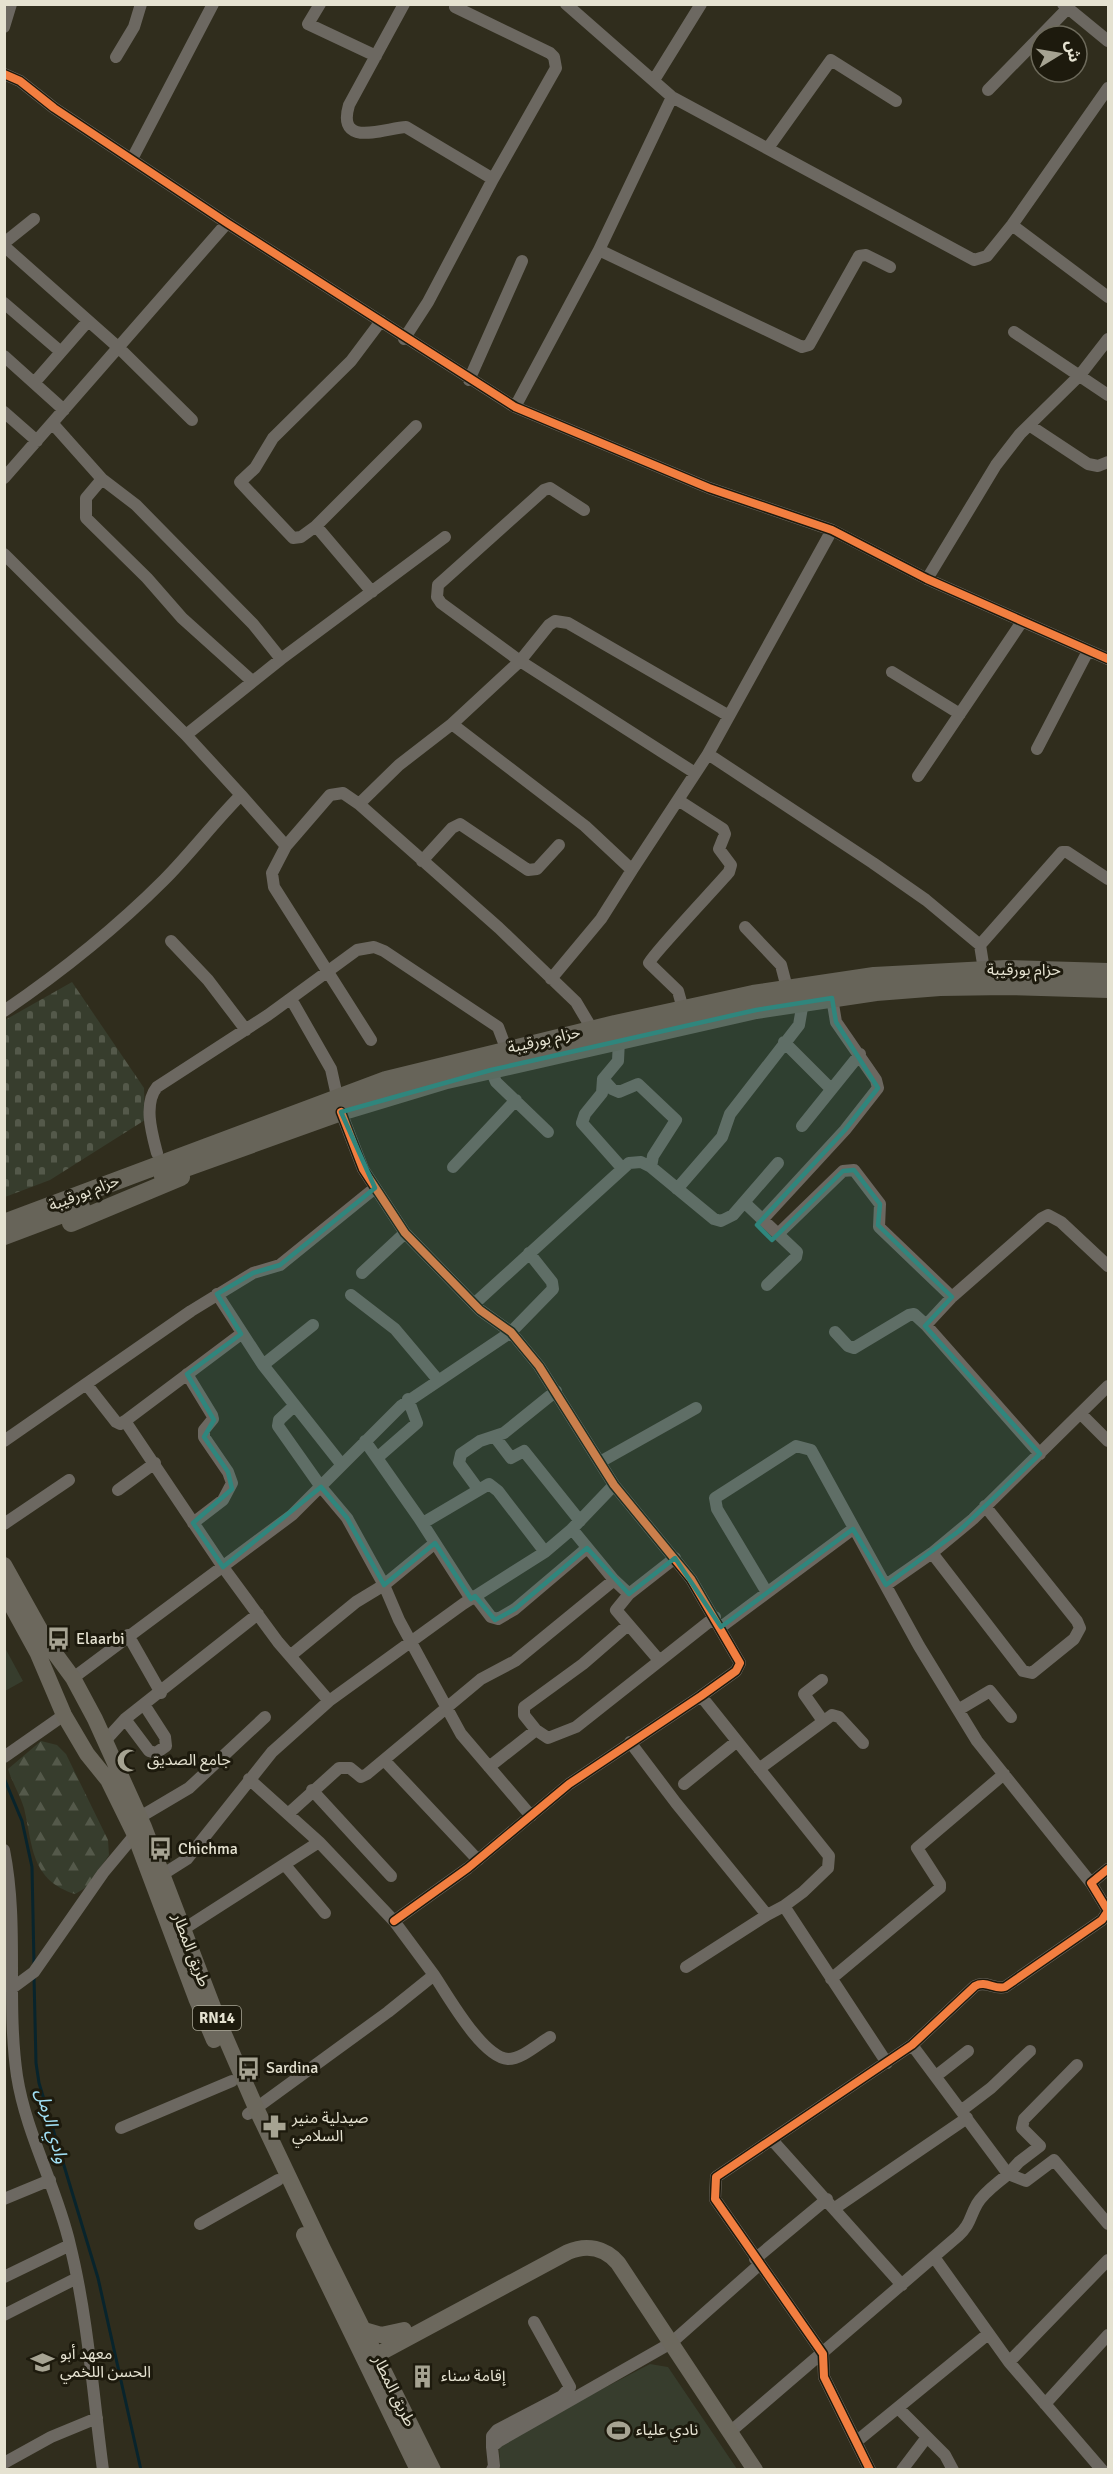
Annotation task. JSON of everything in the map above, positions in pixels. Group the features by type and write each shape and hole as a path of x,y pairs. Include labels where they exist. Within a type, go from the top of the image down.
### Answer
{"highway":[{"name":"حزام بورقيبة","path":"4,1236 26,1222 339,1104 416,1071 506,1048 787,988 874,975 984,970 1108,972"},
{"name":"حزام بورقيبة","path":"339,1104 619,1040 803,1002 940,987 1108,989"},
{"path":"4,1210 157,1154 227,1146"},
{"path":"4,1248 159,1189 227,1146"},
{"name":"حزام بورقيبة","path":"4,1223 26,1222"}],"main road":[{"name":"طريق المطار","path":"4,1565 69,1674 106,1744 178,1933 196,1998 232,2081 252,2111 364,2330 368,2354 387,2377 434,2469"},
{"name":"طريق المطار","path":"4,1592 64,1715 87,1754 108,1780 139,1826"},
{"path":"47,1678 69,1674"},
{"path":"87,1754 106,1744"},
{"name":"طريق المطار","path":"178,1933 220,2025 278,2180 368,2354 418,2469"},
{"path":"368,2354 568,2252 592,2248 604,2251 618,2263 755,2469"},
{"path":"364,2330 381,2335 406,2335"},
{"path":"387,2377 392,2356 406,2335"}],"street":[{"path":"4,27 11,4"},
{"path":"116,57 134,27 141,4"},
{"path":"132,159 213,4"},
{"path":"321,4 308,24 376,56"},
{"path":"404,4 349,105 346,114 352,130 364,134 406,127 493,179"},
{"path":"566,4 672,97 974,260 987,256 1012,225 1106,95"},
{"path":"654,80 701,4"},
{"path":"404,339 428,302 493,179 556,68 556,62 550,53 455,7"},
{"path":"988,90 1065,7 1108,41"},
{"path":"768,148 831,60 896,100"},
{"path":"4,74 226,223 381,321 404,339 515,407 617,452 709,488 832,530 927,579 1108,659"},
{"path":"515,407 599,250 672,97"},
{"path":"34,219 4,245 118,348 192,420"},
{"path":"6,472 53,424 226,223"},
{"path":"1012,225 1108,297"},
{"path":"599,250 802,347 809,345 859,256 866,255 890,267"},
{"path":"469,380 522,261"},
{"path":"4,303 61,352"},
{"path":"34,383 88,321"},
{"path":"381,321 351,361 273,438 255,468 240,482 292,538 301,537 316,526 416,426"},
{"path":"1014,332 1108,395"},
{"path":"927,579 996,465 1029,425 1080,375 1108,339"},
{"path":"4,356 64,410"},
{"path":"4,412 37,441"},
{"path":"53,424 102,479 144,513 253,624 281,659"},
{"path":"1029,425 1088,464 1098,466 1108,462"},
{"path":"102,479 86,498 86,518 147,578 182,618 252,681"},
{"path":"584,510 550,488 543,490 438,585 437,597 441,603 520,661 695,773"},
{"path":"316,526 372,592"},
{"path":"551,979 601,919 708,754 832,530"},
{"path":"186,735 252,681 445,537"},
{"path":"4,554 186,735 286,846"},
{"path":"359,804 399,765 452,724 520,661 549,625 555,621 568,623 729,717"},
{"path":"918,776 1021,622"},
{"path":"1036,749 1088,651"},
{"path":"892,672 960,714"},
{"path":"452,724 585,826 632,870"},
{"path":"708,754 908,888 980,945 984,970"},
{"path":"371,1040 325,971 272,882 273,868 286,846 330,795 343,793 359,804 499,928 576,1002 592,1029"},
{"path":"4,1011 81,954 134,910 166,878 240,795"},
{"path":"678,800 723,829 725,834 719,849 731,865 729,872 694,912 651,956 649,963 678,991 683,1009"},
{"path":"422,861 452,828 460,824 528,870 537,869 559,845"},
{"path":"980,945 1062,852 1067,852 1108,879"},
{"path":"745,927 781,965 787,988"},
{"path":"171,940 208,980 246,1030"},
{"path":"157,1154 152,1132 153,1093 163,1083 246,1030 357,950 374,946 498,1027 506,1048"},
{"path":"763,1220 874,1096 878,1088 876,1080 860,1054 836,1022 832,998"},
{"path":"291,999 331,1069 339,1104 357,1157 405,1233 474,1304 511,1332 556,1391 614,1485 675,1558 718,1622 739,1660 739,1667 701,1696 569,1784 478,1860 394,1921"},
{"path":"677,1189 722,1137 730,1114 799,1025 803,1002"},
{"path":"619,1040 618,1061 603,1079 602,1093 585,1114 582,1123 622,1168"},
{"path":"784,1042 831,1089"},
{"path":"801,1126 860,1054"},
{"path":"491,1070 496,1082 548,1132"},
{"path":"603,1079 612,1089 619,1092 638,1083 676,1120 653,1156 651,1167"},
{"path":"453,1167 516,1100"},
{"path":"474,1304 622,1168 635,1161 651,1167 721,1221 729,1218 745,1203 778,1163"},
{"path":"778,1234 843,1171 854,1170 880,1204 879,1227 952,1297"},
{"path":"4,1441 217,1294 253,1273 280,1265 375,1188"},
{"path":"745,1203 795,1249 797,1254 767,1285"},
{"path":"926,1325 952,1297 1048,1215 1061,1222 1108,1266"},
{"path":"362,1273 405,1233"},
{"path":"69,1674 128,1635 292,1515 408,1400 511,1332 553,1289 552,1282 529,1253"},
{"path":"217,1294 263,1365 342,1466"},
{"path":"351,1295 395,1329 438,1380"},
{"path":"834,1332 848,1346 854,1348 909,1314 914,1314 1040,1455"},
{"path":"263,1365 313,1325"},
{"path":"87,1385 119,1424 241,1334"},
{"path":"188,1374 212,1415 213,1419 204,1430 204,1437 228,1472 232,1484 223,1500 193,1523"},
{"path":"886,1585 932,1553 985,1506 1082,1415 1108,1386"},
{"path":"478,1489 464,1471 459,1458 480,1441 495,1437 556,1391"},
{"path":"377,1458 417,1423 408,1400"},
{"path":"294,1406 279,1419 278,1426 321,1487 347,1518 384,1584 399,1620 446,1710 465,1740 531,1816"},
{"path":"600,1462 696,1408"},
{"path":"1082,1415 1108,1441"},
{"path":"125,1421 223,1567 290,1656 329,1701"},
{"path":"495,1437 511,1458 524,1451 576,1525 587,1548 629,1594"},
{"path":"365,1441 473,1598 491,1617 498,1620 515,1609 587,1548"},
{"path":"766,1592 717,1509 715,1498 796,1446 806,1447 811,1450 853,1529 977,1742 1091,1883 1106,1906 1106,1916 1005,1987 1000,1989 986,1983 975,1986 912,2045 773,2141 716,2177 715,2199 823,2354 824,2377 870,2469"},
{"path":"118,1490 155,1463"},
{"path":"4,1524 69,1480"},
{"path":"423,1523 478,1489 492,1485 545,1552"},
{"path":"158,1878 187,1859 249,1779 277,1748 329,1701 411,1640 545,1552 576,1525 614,1485"},
{"path":"932,1553 1023,1671 1032,1673 1074,1639 1080,1628 1077,1621 985,1506"},
{"path":"628,1624 584,1664 524,1707 524,1715 536,1730 548,1738 568,1732 658,1659 766,1592 853,1529"},
{"path":"290,1656 356,1602 384,1584 435,1543"},
{"path":"658,1659 616,1610 629,1594 675,1558"},
{"path":"288,1814 339,1768 350,1768 361,1777 487,1675 515,1661 614,1580"},
{"path":"106,1744 125,1719 145,1706 258,1614"},
{"path":"128,1635 161,1693"},
{"path":"822,1680 804,1694 823,1721"},
{"path":"958,1710 990,1691 1011,1717"},
{"path":"686,1967 767,1914 784,1906 820,1876 830,1860 701,1696"},
{"path":"125,1719 149,1751 156,1753 166,1746 165,1737 145,1706"},
{"path":"4,1757 64,1715"},
{"path":"759,1769 823,1721 836,1715 863,1743"},
{"path":"11,1989 34,1972 139,1826 189,1788 265,1717"},
{"path":"489,1767 536,1730"},
{"path":"630,1742 676,1803 767,1914"},
{"path":"684,1784 736,1742"},
{"path":"384,1760 478,1860"},
{"path":"831,1979 940,1888 917,1848 1004,1774"},
{"path":"249,1779 320,1842 394,1921 482,2044 497,2056 516,2057 550,2037"},
{"path":"312,1790 391,1876"},
{"path":"178,1933 320,1842"},
{"path":"4,1850 13,1927 9,2054 70,2245 97,2418 102,2469"},
{"path":"285,1865 325,1912"},
{"path":"1091,1883 1108,1869"},
{"path":"784,1906 887,2063"},
{"path":"252,2111 434,1976"},
{"path":"912,2045 1008,2174 1026,2181 1054,2160"},
{"path":"936,2076 968,2051"},
{"path":"492,2448 499,2440 671,2343 757,2262 831,2204 964,2114 1030,2051"},
{"path":"1077,2065 1021,2124 1026,2133 1054,2160 1108,2224"},
{"path":"121,2128 232,2081"},
{"path":"773,2141 902,2285"},
{"path":"730,2432 969,2226 977,2205 1019,2162 1040,2146"},
{"path":"4,2199 50,2180"},
{"path":"200,2224 278,2180"},
{"path":"4,2277 70,2245"},
{"path":"934,2257 1009,2362 1102,2469"},
{"path":"1009,2362 1108,2260"},
{"path":"4,2316 76,2278"},
{"path":"492,2469 494,2466 492,2436 497,2430 562,2396 570,2387 534,2322"},
{"path":"857,2441 988,2334"},
{"path":"1045,2404 1108,2335"},
{"path":"898,2408 951,2462 953,2469"},
{"path":"4,2463 51,2437 97,2418"},
{"path":"902,2469 927,2438"}],"highlighted area":[{"path":"832,998 836,1022 878,1088 845,1130 757,1225 772,1240 843,1171 854,1170 880,1204 878,1225 952,1297 925,1326 1040,1454 959,1531 886,1585 853,1529 721,1627 675,1558 629,1594 587,1548 515,1609 495,1620 475,1596 471,1599 435,1543 384,1585 347,1518 321,1487 223,1567 193,1523 232,1489 228,1472 204,1437 214,1420 187,1374 241,1334 217,1294 253,1273 280,1265 375,1188 341,1112 491,1070 756,1010"}],"green space":[{"path":"72,982 144,1088 145,1120 50,1180 5,1197 5,1020"},
{"path":"4,1646 23,1681 5,1691 4,1691"},
{"path":"41,1741 57,1745 66,1754 108,1840 109,1855 87,1887 75,1894 50,1880 36,1860 24,1808 8,1769"},
{"name":"نادي علياء","path":"650,2364 668,2367 737,2469 500,2469 499,2443"}],"waterway":[{"name":"وادي الرمل","path":"4,1778 22,1821 32,1867 34,1964"},
{"name":"وادي الرمل","path":"34,1977 36,2063 39,2083 98,2278 141,2470"}],"cycle path":[{"path":"4,74 20,81 54,108 227,223 515,407 709,488 832,530 927,579 1108,659"},
{"path":"341,1112 363,1169 405,1233 480,1310 511,1332 539,1366 614,1485 691,1579 740,1663 736,1671 701,1696 569,1784 468,1868 394,1921"},
{"path":"870,2470 824,2377 823,2354 715,2199 716,2177 912,2045 975,1986 983,1984 1005,1987 1102,1920 1108,1911 1091,1883 1108,1869"}],"place":[{"name":"Elaarbi","path":"58,1639"},
{"name":"جامع الصديق","path":"129,1760"},
{"name":"Chichma","path":"160,1849"},
{"name":"Sardina","path":"248,2068"},
{"name":"صيدلية منير السلامي","path":"274,2127"},
{"name":"معهد أبو الحسن اللخمي","path":"42,2363"},
{"name":"إقامة سناء","path":"423,2376"},
{"name":"نادي علياء","path":"618,2430"}]}
